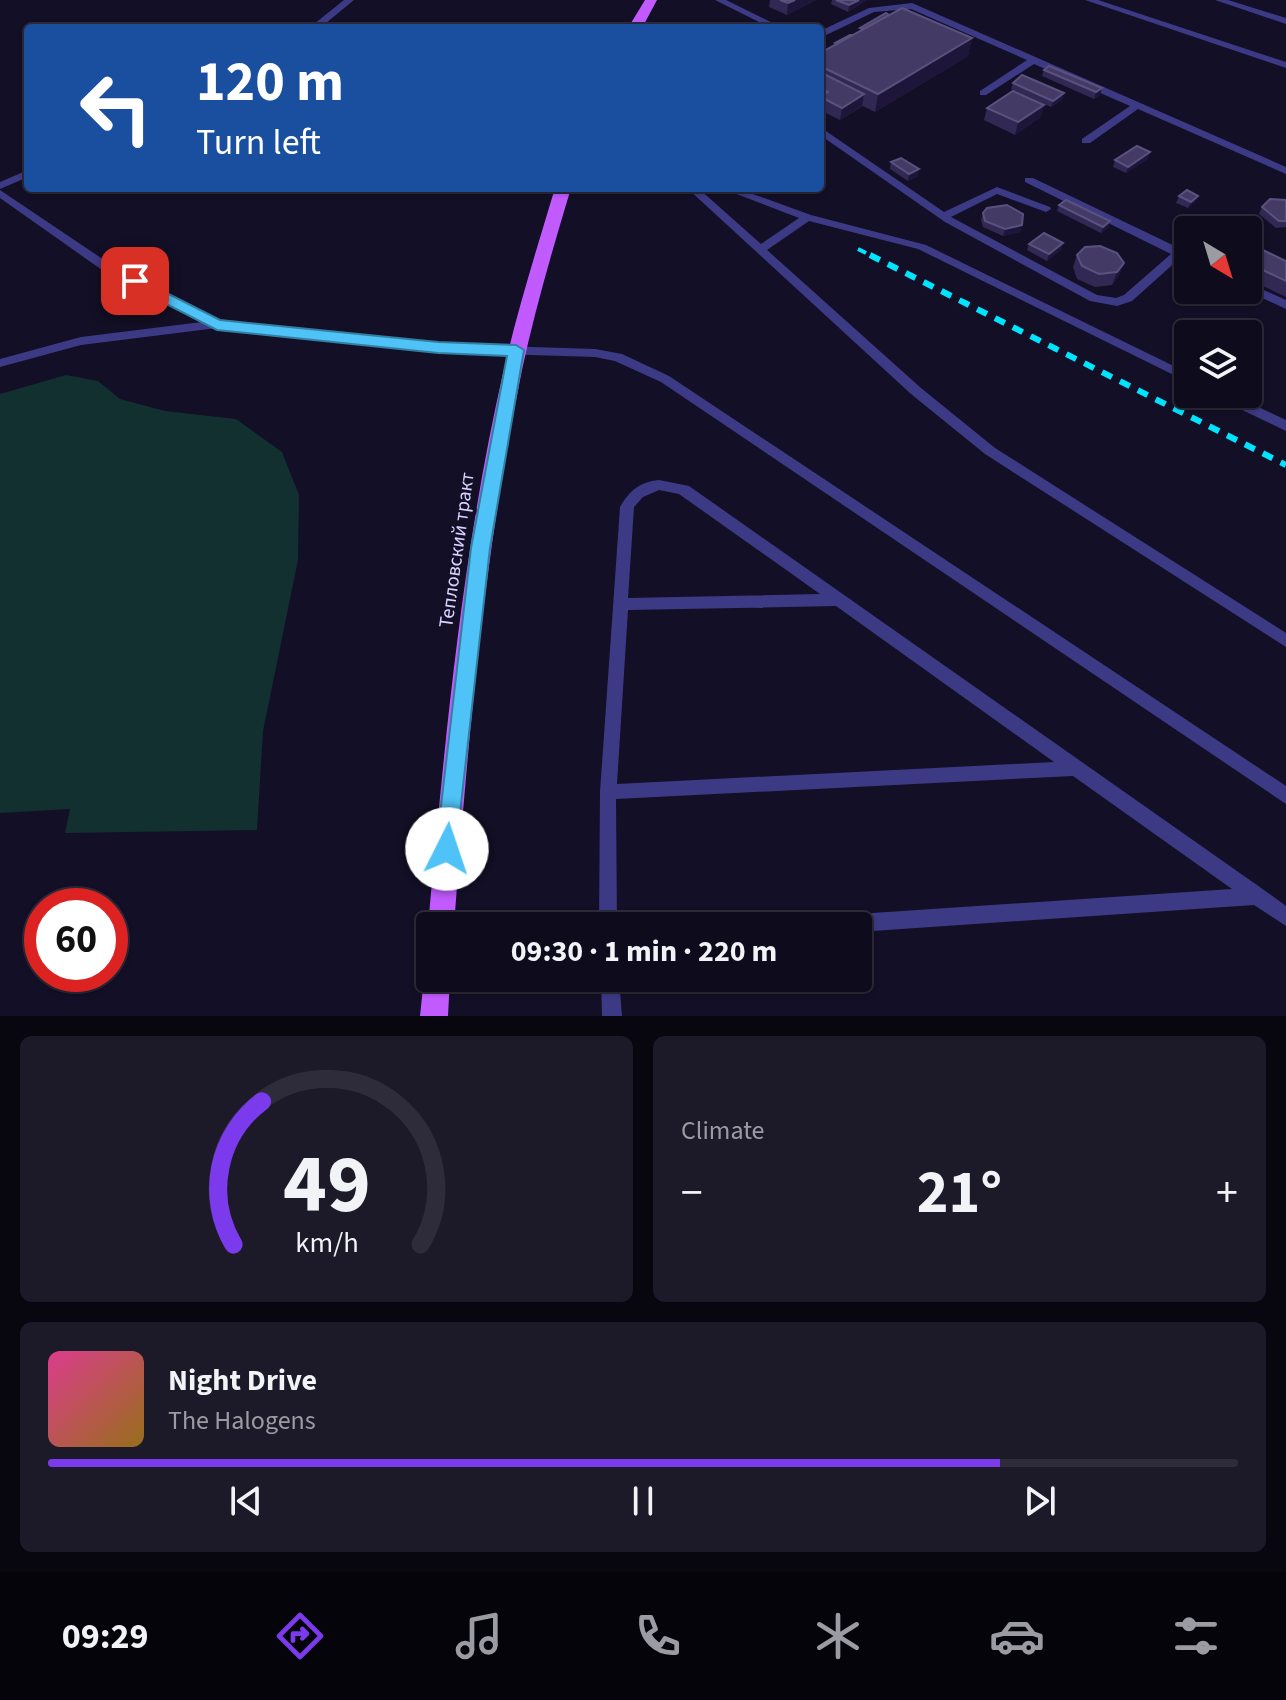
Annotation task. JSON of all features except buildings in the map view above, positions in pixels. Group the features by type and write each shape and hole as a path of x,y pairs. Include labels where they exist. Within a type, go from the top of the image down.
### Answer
{"main road":[{"path":"637,24 649,3"},
{"name":"Тепловский тракт","path":"442,912 451,798 481,548 516,350 562,192"},
{"path":"434,1016 436,992"}],"lane":[{"path":"319,24 350,0"},
{"path":"649,3 663,0"},
{"path":"713,0 724,2 770,24"},
{"path":"1089,0 1286,65"},
{"path":"1219,0 1286,21"},
{"path":"824,33 872,10 907,5 1286,171"},
{"path":"983,93 1035,59"},
{"path":"1086,141 1138,105"},
{"path":"824,133 944,216 1105,302 1128,298 1174,263"},
{"path":"0,186 24,175"},
{"path":"1029,180 1174,250"},
{"path":"944,216 997,190 1046,209"},
{"path":"696,192 916,391 990,451 1286,641"},
{"path":"737,192 807,217 922,247 1174,371"},
{"path":"0,193 106,267 217,324"},
{"path":"760,250 807,217"},
{"path":"1262,294 1286,305"},
{"path":"0,363 19,356 139,332 217,324 438,348 595,353 618,357 665,379 1286,796"},
{"path":"0,353 19,356"},
{"path":"1249,408 1286,426"},
{"path":"608,912 608,792 623,604 627,507 641,490 667,483 684,490 1286,917"},
{"path":"623,604 840,600"},
{"path":"608,792 1078,768"},
{"path":"872,922 1258,896"},
{"path":"611,992 612,1016"}],"green space":[{"path":"66,375 98,381 120,399 165,411 236,419 282,452 299,495 298,560 263,731 257,830 65,833 70,809 0,813 0,394"}],"railway":[{"path":"858,249 870,255"},
{"path":"870,255 874,257"},
{"path":"870,255 1286,465"}],"route":[{"path":"135,281 217,324 438,348 516,350 481,548 447,849"}]}
